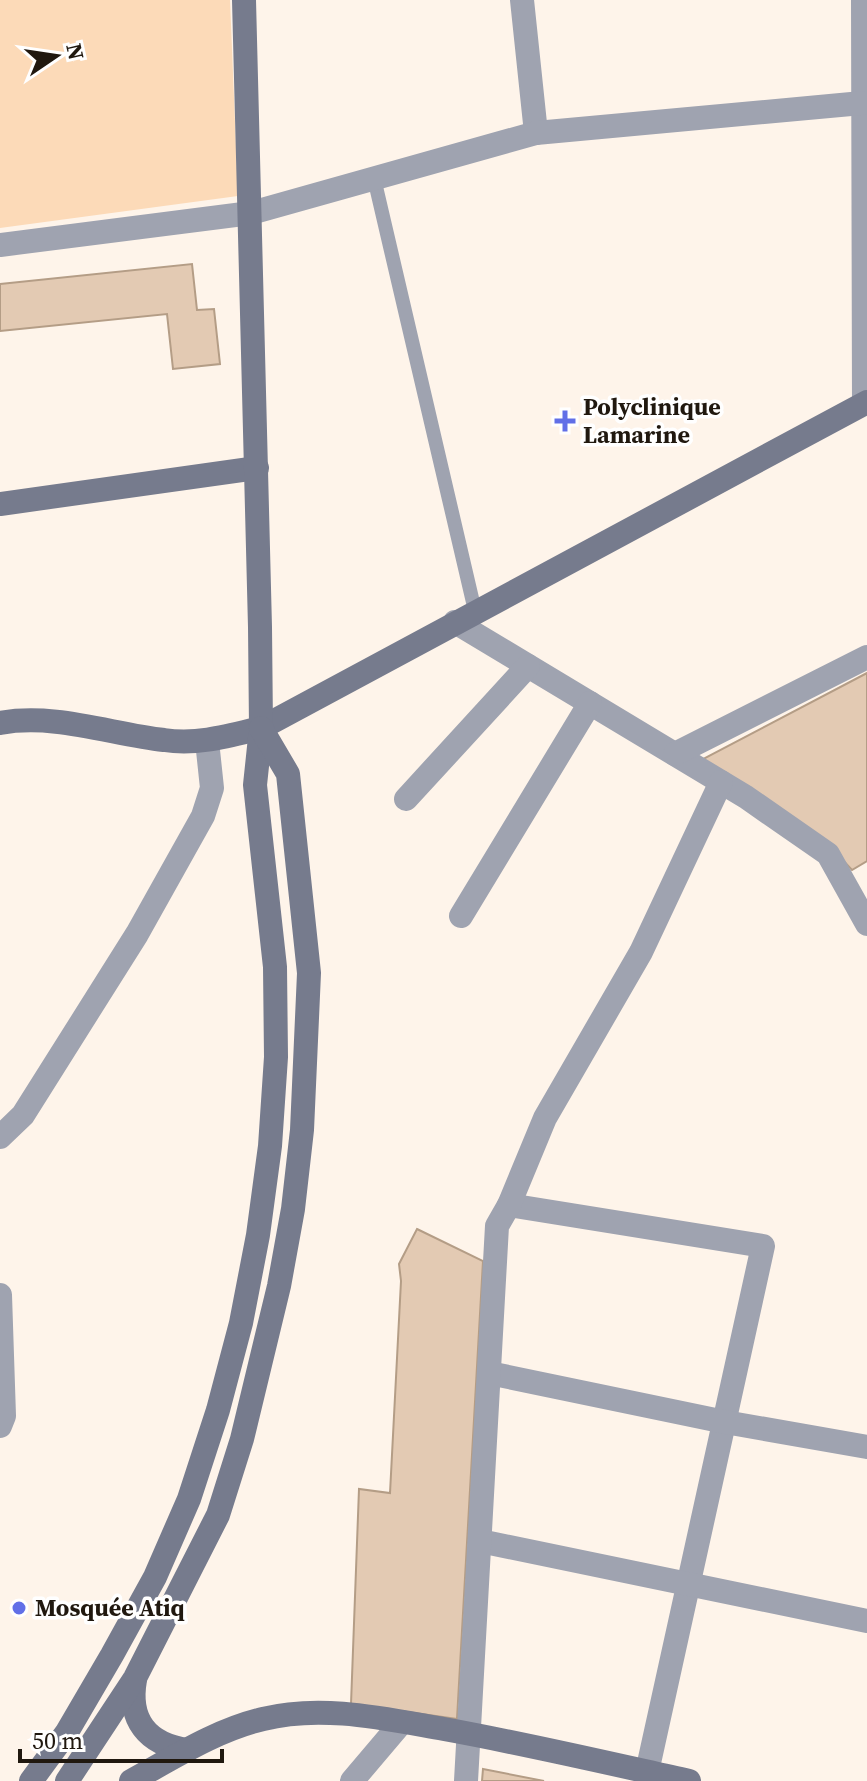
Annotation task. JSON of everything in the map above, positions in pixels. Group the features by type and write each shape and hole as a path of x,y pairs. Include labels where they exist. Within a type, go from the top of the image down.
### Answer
{"street":[{"path":"31,1781 67,1732 155,1577 189,1499 218,1410 241,1323 270,1146 276,1057 275,967 255,785 261,728 244,0"},
{"path":"522,0 536,133"},
{"path":"0,723 52,722 167,741 207,741 261,728 866,402 863,0"},
{"path":"0,245 251,213 536,133 862,103"},
{"path":"0,504 257,468"},
{"path":"465,617 528,666 721,782 828,854 867,924"},
{"path":"675,754 867,657"},
{"path":"406,799 528,666"},
{"path":"461,916 590,703"},
{"path":"67,1781 135,1678 218,1515 242,1439 279,1286 293,1209 304,1099 309,973 288,774 261,728"},
{"path":"0,1137 32,1102 137,934 203,816 212,788 207,741"},
{"path":"466,1781 497,1226 509,1205 545,1118 641,952 721,782"},
{"path":"509,1205 763,1246 647,1772"},
{"path":"0,1295 4,1416 0,1426"},
{"path":"489,1373 725,1422 867,1447"},
{"path":"480,1541 867,1621"},
{"path":"135,1678 132,1695 142,1728 154,1740 170,1748 187,1750"},
{"path":"131,1781 187,1750 248,1723 292,1713 322,1712 470,1734 689,1781"},
{"path":"352,1781 402,1722"},
{"path":"158,1781 187,1750"}],"lane":[{"path":"374,178 465,617"}],"shaded area":[{"path":"0,0 230,0 238,196 0,228"}],"building":[{"path":"192,264 197,310 214,309 220,364 173,369 167,314 0,331 0,284"},
{"path":"867,673 867,861 852,870 826,842 703,759"},
{"path":"417,1229 483,1261 457,1719 351,1704 359,1489 390,1493 401,1281 399,1264"},
{"path":"483,1769 544,1781 482,1781"}],"place":[{"name":"Polyclinique Lamarine","path":"565,421"},
{"name":"Mosquée Atiq","path":"19,1608"}]}
